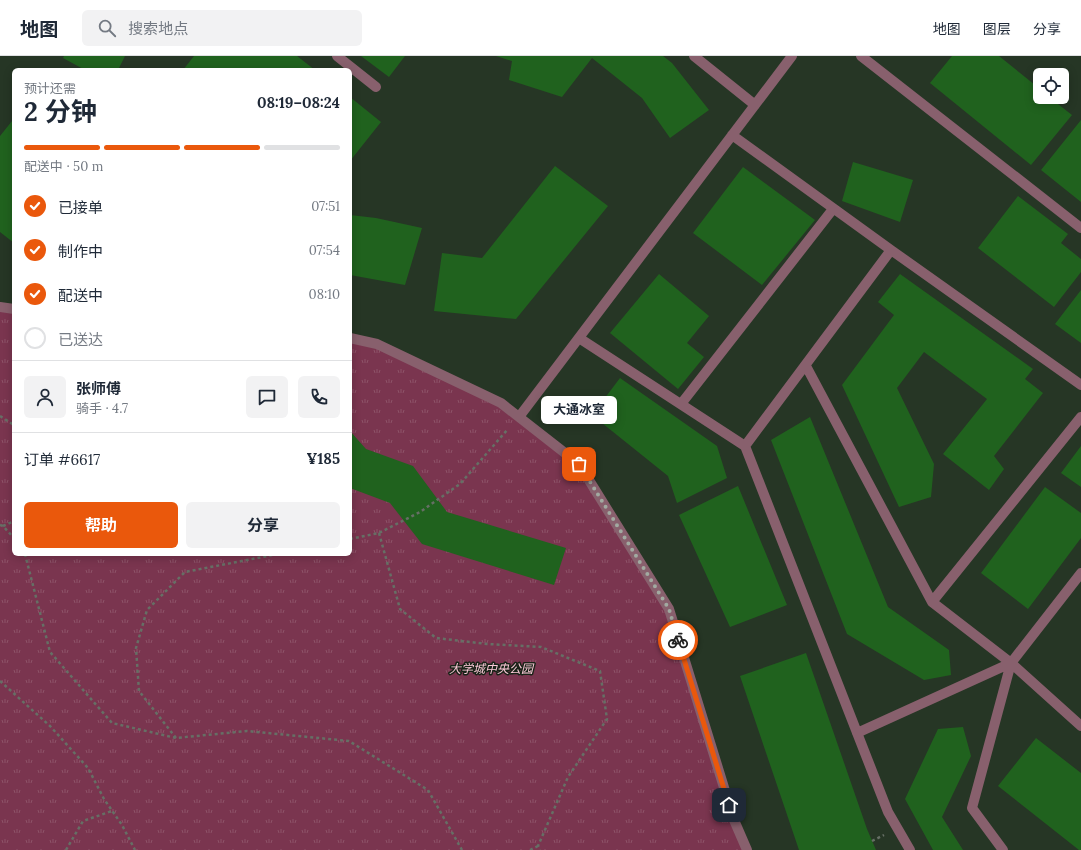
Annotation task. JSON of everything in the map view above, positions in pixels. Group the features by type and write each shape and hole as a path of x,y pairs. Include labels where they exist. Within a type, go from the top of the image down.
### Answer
{"street":[{"path":"337,56 376,87"},
{"path":"694,56 755,105"},
{"path":"519,417 792,56"},
{"path":"861,56 1081,228"},
{"path":"732,135 833,209 1081,385"},
{"path":"681,404 833,209"},
{"path":"745,446 891,250"},
{"path":"0,307 12,309"},
{"path":"352,338 377,344 501,403 579,464 669,609 734,820 747,850"},
{"path":"579,338 745,446 888,812 910,850"},
{"path":"806,366 932,602 1011,663 1081,726"},
{"path":"932,602 1081,417"},
{"path":"1003,850 972,808 1011,663 1081,573"},
{"path":"857,733 1011,663"}],"path":[{"path":"0,416 12,424"},
{"path":"352,539 379,533 420,512 460,484 519,417"},
{"path":"12,522 1,525 12,536"},
{"path":"379,533 400,609 436,638 487,644 541,647 600,671 607,719 568,777 538,846 530,850"},
{"path":"26,556 50,652 112,723 176,738 247,731 349,741 428,790 462,850"},
{"path":"176,738 139,690 136,648 147,610 185,572 268,556"},
{"path":"0,681 50,726 88,768 104,799 122,825 135,850"},
{"path":"66,850 83,821 112,811"},
{"path":"538,846 540,850"}],"shaded area":[{"path":"0,56 1081,56 1081,850 747,850 352,341 352,68 12,68 12,309 0,307"}],"green space":[{"name":"大学城中央公园","path":"0,307 12,309 12,556 352,556 352,338 377,344 501,403 579,464 669,609 747,850 0,850"}],"building":[{"path":"64,56 125,56 119,68 81,68 63,58"},
{"path":"194,56 297,56 312,68 185,68"},
{"path":"361,56 405,56 389,77"},
{"path":"496,56 663,56 672,63 709,110 670,138 642,98 592,58 562,97 509,80 512,61"},
{"path":"952,56 999,56 1033,83 1033,104 1058,104 1072,115 1031,165 930,83"},
{"path":"352,99 381,122 352,158"},
{"path":"1081,120 1081,202 1041,170"},
{"path":"12,121 12,241 0,232 0,136"},
{"path":"853,162 913,180 900,222 842,201"},
{"path":"555,166 608,206 516,319 434,311 442,253 482,258"},
{"path":"743,167 815,220 762,285 693,233"},
{"path":"1018,196 1068,234 1061,243 1081,259 1081,272 1054,307 978,248"},
{"path":"352,215 376,218 422,228 405,285 352,275"},
{"path":"659,274 709,316 687,343 704,357 678,389 610,333"},
{"path":"900,274 1033,369 1025,379 1043,393 994,456 1004,469 989,490 943,454 987,399 924,352 897,388 934,464 931,497 899,507 842,385 894,315 878,302"},
{"path":"1081,290 1081,343 1055,324"},
{"path":"620,378 717,446 727,478 677,503 668,476 592,415"},
{"path":"810,417 888,607 949,650 951,675 924,680 847,634 771,440"},
{"path":"352,433 366,449 413,466 447,512 566,548 554,585 422,544 390,503 352,489"},
{"path":"1081,446 1081,487 1061,473"},
{"path":"738,486 787,605 730,627 679,515"},
{"path":"1045,487 1081,513 1081,538 1028,609 981,573"},
{"path":"806,653 867,829 876,850 799,850 740,676"},
{"path":"963,727 971,756 942,817 963,850 933,850 905,799 938,729"},
{"path":"1036,738 1081,773 1081,850 1079,850 998,786"}],"way so far":[{"path":"579,464 669,609 678,640"}],"place":[{"name":"大通冰室","path":"579,464"}],"route":[{"path":"678,640 729,805"}]}
